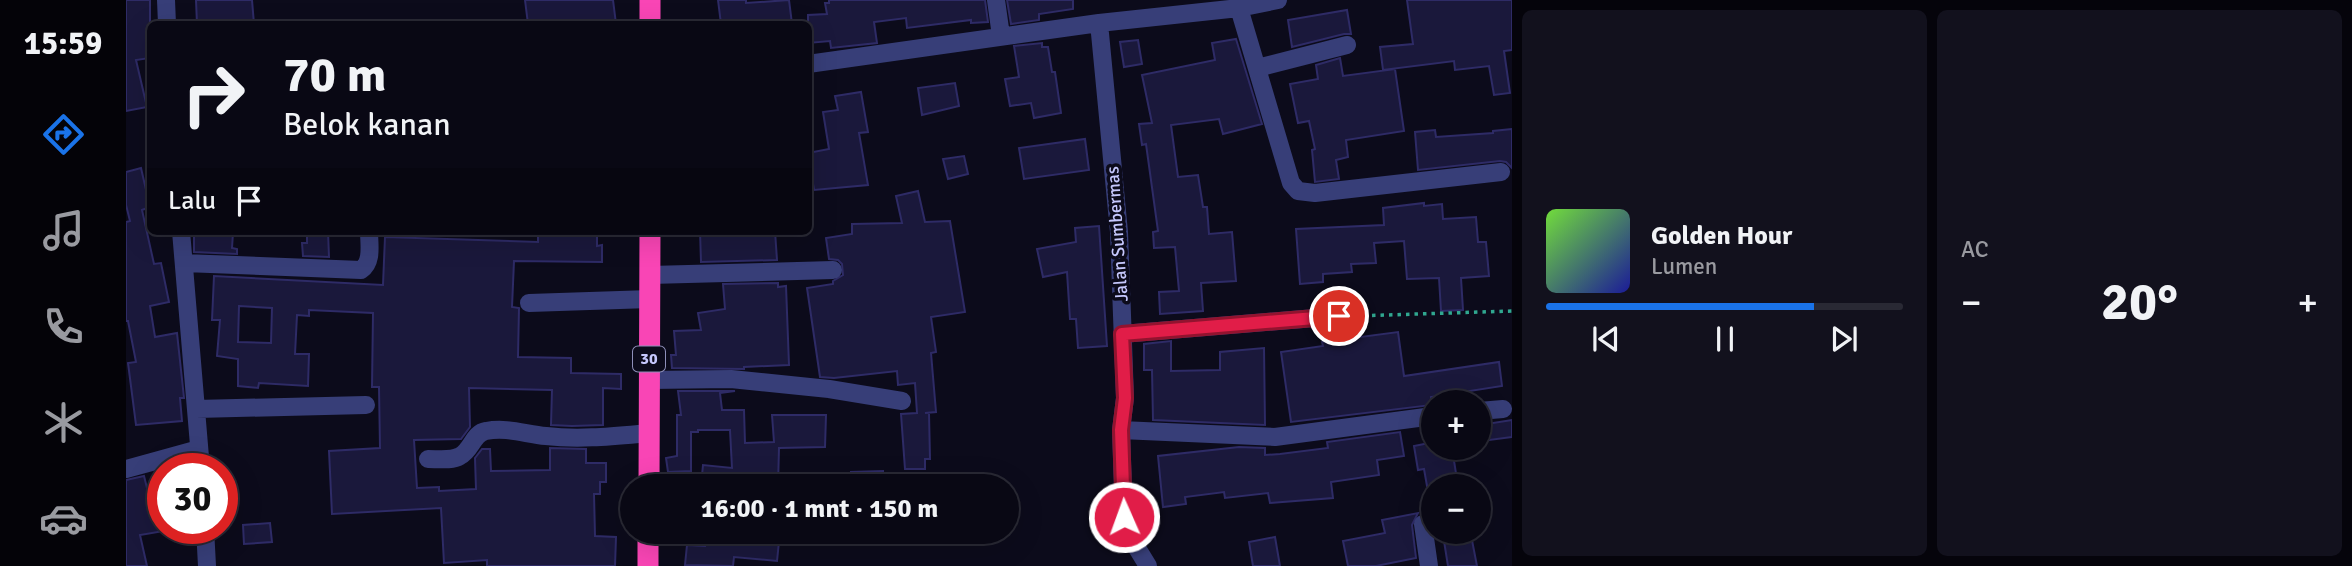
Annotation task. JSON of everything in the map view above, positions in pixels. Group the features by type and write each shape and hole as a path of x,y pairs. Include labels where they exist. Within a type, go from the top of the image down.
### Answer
{"highway":[{"path":"650,0 650,21"},
{"name":"30","path":"649,474 650,235"},
{"path":"648,544 648,566"}],"street":[{"path":"166,0 167,21"},
{"path":"996,0 1001,36"},
{"path":"812,63 1098,23 1239,8 1278,0"},
{"path":"1239,8 1291,183 1298,191 1315,193 1502,172"},
{"name":"Jalan Sumbermas","path":"1098,23 1119,232 1125,398 1121,430 1125,526 1148,566"},
{"path":"1257,68 1347,45"},
{"path":"181,235 199,453"},
{"path":"184,263 360,270 366,266 369,259 369,235"},
{"path":"650,275 833,270"},
{"path":"529,303 650,299"},
{"path":"1122,334 1339,316"},
{"path":"649,380 731,379 829,389 902,401"},
{"path":"196,409 366,405"},
{"path":"1491,410 1503,409"},
{"path":"1121,430 1275,438 1421,418"},
{"path":"428,459 458,458 469,449 474,438 482,431 505,428 545,436 593,437 649,433"},
{"path":"126,468 199,449"},
{"path":"206,544 208,566"},
{"path":"1426,544 1429,566"}],"path":[{"path":"1339,316 1512,312"}],"building":[{"path":"126,0 150,0 147,58 136,60 147,107 126,111"},
{"path":"196,0 252,0 254,21 197,21"},
{"path":"525,0 613,0 616,21 528,21"},
{"path":"718,0 746,0 746,3 789,0 792,21 721,21"},
{"path":"829,0 985,0 988,22 971,23 971,20 907,28 906,18 874,22 877,43 831,48 830,41 812,43 812,21 808,21 808,15 827,14 825,3 829,3"},
{"path":"1007,0 1073,0 1073,9 1039,14 1039,20 1011,24"},
{"path":"1407,0 1512,0 1512,50 1504,51 1510,93 1494,95 1489,66 1455,70 1454,61 1383,70 1380,47 1413,44"},
{"path":"1347,10 1351,34 1292,47 1288,20"},
{"path":"1236,39 1262,124 1223,134 1219,119 1171,125 1178,177 1198,175 1203,207 1207,207 1209,234 1232,232 1236,281 1201,283 1203,311 1160,314 1159,292 1179,291 1175,247 1154,248 1153,232 1158,231 1146,144 1142,145 1139,124 1152,123 1142,75 1215,60 1212,43"},
{"path":"1138,40 1142,64 1124,67 1120,42"},
{"path":"1042,43 1042,47 1048,47 1052,72 1055,72 1061,113 1034,118 1031,103 1010,106 1005,79 1019,77 1014,46"},
{"path":"1340,58 1343,76 1395,69 1404,131 1346,140 1348,157 1336,160 1339,179 1315,182 1312,150 1315,149 1309,121 1298,123 1290,84 1318,79 1316,65"},
{"path":"955,83 959,106 922,115 918,88"},
{"path":"861,92 868,132 859,133 868,185 814,190 812,152 829,149 823,112 838,110 835,96"},
{"path":"1512,129 1512,168 1506,162 1500,161 1418,170 1415,132 1435,130 1436,137"},
{"path":"1085,139 1089,170 1024,179 1019,148"},
{"path":"964,156 968,174 948,179 943,159"},
{"path":"141,168 147,194 147,208 142,210 147,235 154,264 161,263 169,302 150,306 155,337 177,333 184,398 180,398 182,421 136,425 128,363 136,362 126,321 126,222 130,221 126,205 126,172"},
{"path":"918,191 925,222 950,221 965,312 931,317 936,352 931,353 936,412 925,413 929,413 930,459 925,459 925,469 905,469 901,414 917,413 915,383 898,385 897,371 820,377 807,288 833,284 833,281 843,275 842,264 838,260 829,259 826,238 852,234 852,224 902,223 896,196"},
{"path":"1424,203 1424,206 1442,204 1443,219 1476,217 1478,242 1486,242 1489,276 1461,278 1463,310 1441,311 1439,278 1407,279 1404,241 1374,243 1376,263 1351,264 1352,272 1323,274 1323,282 1300,284 1296,229 1384,225 1383,208"},
{"path":"1099,226 1107,346 1078,348 1076,319 1070,319 1067,272 1043,277 1037,249 1076,242 1075,228"},
{"path":"194,235 233,235 232,248 237,249 237,254 194,252"},
{"path":"307,235 328,235 329,257 303,256 302,243 307,243"},
{"path":"538,235 597,235 597,246 602,245 602,262 514,261 512,307 519,308 518,357 571,358 571,373 621,374 621,389 603,388 603,425 551,425 552,390 469,388 470,427 461,439 414,440 417,488 439,487 439,491 476,489 475,458 482,449 490,449 491,471 550,470 550,448 586,449 586,463 606,463 606,482 600,482 600,494 594,494 595,536 616,537 615,566 487,566 487,560 444,563 441,508 332,514 329,451 380,448 379,387 372,387 373,313 309,310 309,316 297,315 295,354 309,354 308,386 259,383 258,388 238,386 238,359 217,356 220,320 212,320 214,276 383,285 385,237 538,242","holes":["239,306 272,308 271,343 238,342"]},
{"path":"700,235 775,235 777,260 701,262"},
{"path":"778,283 778,287 786,286 789,365 744,369 672,368 671,355 676,355 674,331 701,330 698,313 725,309 723,284"},
{"path":"1398,332 1404,376 1499,362 1502,386 1476,390 1421,390 1421,406 1291,422 1281,352 1323,346 1322,342"},
{"path":"1171,341 1171,371 1220,370 1220,352 1264,348 1265,425 1153,420 1152,370 1144,370 1144,344"},
{"path":"678,391 735,391 720,393 722,410 744,410 745,443 774,442 772,415 826,415 825,447 779,448 778,474 702,474 703,465 732,468 730,430 698,430 691,432 691,471 668,472 666,458 677,456 677,415 681,415"},
{"path":"1512,420 1512,437 1491,440 1491,423"},
{"path":"1400,432 1404,456 1377,460 1379,475 1331,482 1333,498 1270,503 1268,493 1225,498 1224,492 1185,497 1186,504 1163,507 1158,456 1239,447 1265,448 1265,455 1280,454 1328,448 1327,442"},
{"path":"1421,445 1421,460 1454,460 1456,474 1425,474 1424,469 1418,470 1414,446"},
{"path":"883,471 883,474 851,474"},
{"path":"144,476 147,488 147,534 140,535 147,566 126,566 126,480"},
{"path":"1418,513 1412,525 1416,558 1376,566 1348,566 1343,541 1385,533 1382,520"},
{"path":"270,523 272,542 244,544 243,525"},
{"path":"1275,537 1280,566 1253,566 1249,542"},
{"path":"779,544 777,561 734,557 733,566 685,565 687,545"},
{"path":"1444,544 1473,544 1477,566 1448,566"}],"route":[{"path":"1124,517 1121,430 1125,398 1122,334 1339,316"}]}
